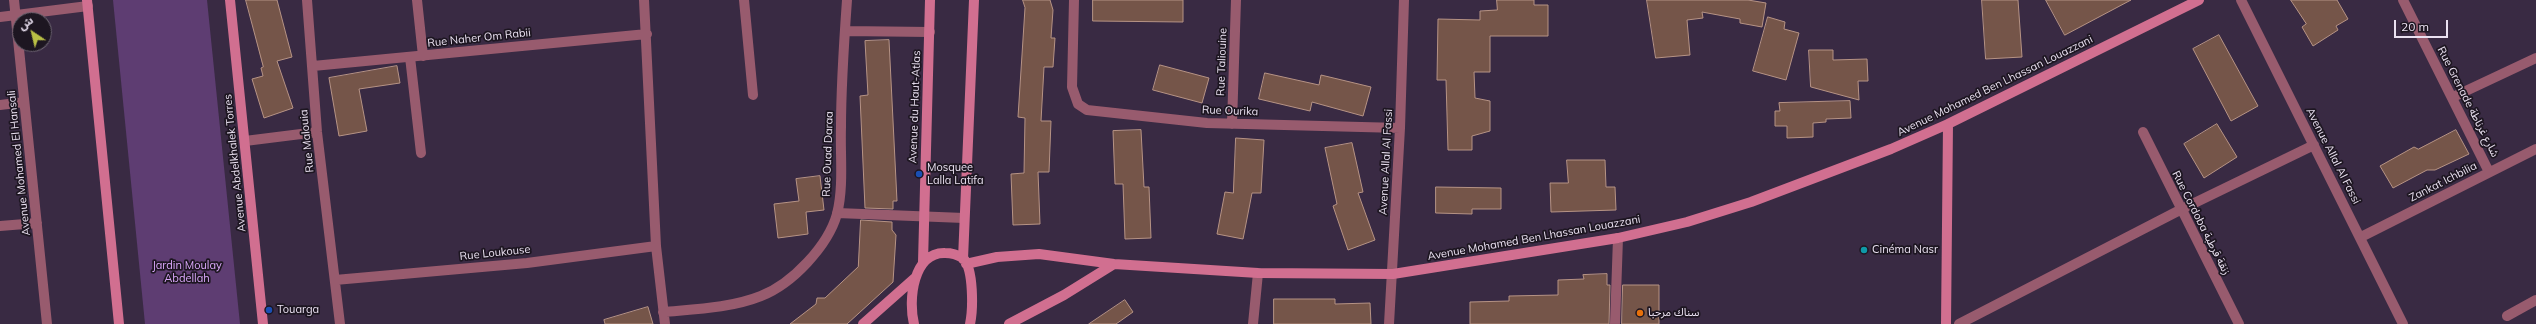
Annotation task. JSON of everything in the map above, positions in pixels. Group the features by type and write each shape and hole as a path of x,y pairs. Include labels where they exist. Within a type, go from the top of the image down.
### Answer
{"street":[{"name":"Avenue Mohamed El Hansali","path":"14,0 15,12"},
{"name":"Avenue Abdelkhalek Torres","path":"230,0 263,324"},
{"name":"Rue Malouia","path":"306,0 313,66 316,132 340,324"},
{"path":"416,0 423,56"},
{"path":"644,0 647,34 656,246 665,324"},
{"path":"744,0 753,95"},
{"name":"Rue Ouad Daraa","path":"663,312 733,305 762,296 783,285 798,273 818,248 834,224 837,213 842,168 841,126 844,31 847,0"},
{"name":"Avenue du Haut-Atlas","path":"923,262 930,0"},
{"path":"970,324 972,299 964,261 964,218 974,0"},
{"name":"Rue Ourika","path":"1074,0 1072,87 1078,104 1087,110 1232,124 1400,128"},
{"name":"Rue Taliouine","path":"1232,124 1236,0"},
{"name":"Avenue Allal Al Fassi","path":"1389,324 1400,128 1404,0"},
{"name":"Avenue Mohamed Ben Lhassan Louazzani","path":"964,261 1039,254 1114,264 1258,273 1393,274 1618,238 1687,222 1751,202 1884,152 1948,124 2199,0"},
{"name":"Avenue Allal Al Fassi","path":"2241,0 2361,237 2403,324"},
{"name":"Rue Grenade شارع غرناطة","path":"2403,0 2453,97 2489,172"},
{"path":"33,12 87,3 119,324"},
{"path":"0,16 12,15"},
{"path":"844,31 930,32"},
{"name":"Rue Naher Om Rabii","path":"313,66 647,34"},
{"name":"Avenue Mohamed El Hansali","path":"19,52 47,324"},
{"path":"410,57 421,153"},
{"path":"2453,97 2536,58"},
{"path":"0,105 24,102"},
{"path":"1946,324 1948,124"},
{"path":"245,141 316,132"},
{"name":"Rue Cordoba زنقة قرطبة","path":"2143,132 2180,210 2239,324"},
{"path":"1959,324 2180,210 2314,145"},
{"name":"Zankat Ichbilia","path":"2361,237 2536,149"},
{"path":"837,213 924,215 964,218"},
{"path":"0,226 37,223"},
{"path":"1615,324 1618,238"},
{"name":"Rue Loukouse","path":"335,280 527,263 656,246"},
{"path":"914,324 912,304 916,277 923,262 937,253 951,253 964,261"},
{"path":"1009,324 1064,295 1114,264"},
{"path":"1253,324 1258,273"},
{"path":"863,324 916,277"},
{"path":"2506,316 2536,300"}],"green space":[{"name":"Jardin Moulay Abdellah","path":"113,0 207,0 240,324 145,324"}],"building":[{"path":"246,0 277,0 292,57 277,61 293,108 264,118 252,79 263,76 261,68 263,67"},
{"path":"1023,0 1050,0 1053,10 1051,38 1055,38 1053,67 1044,67 1041,121 1051,121 1049,172 1038,172 1040,224 1013,225 1011,174 1024,173 1025,118 1018,117 1025,8"},
{"path":"1093,0 1183,0 1183,22 1093,21"},
{"path":"1497,0 1534,0 1534,5 1548,5 1548,36 1490,36 1490,72 1474,72 1475,98 1490,101 1490,131 1472,136 1472,150 1448,150 1446,80 1437,80 1438,19 1480,20 1480,11 1497,10"},
{"path":"1647,0 1748,0 1766,3 1762,27 1740,23 1740,19 1702,12 1703,18 1687,20 1690,55 1656,58"},
{"path":"1982,0 2018,0 2022,57 1986,59"},
{"path":"2046,0 2131,0 2065,35"},
{"path":"2291,0 2337,0 2348,19 2336,26 2338,30 2313,46 2302,27 2306,24"},
{"path":"1768,17 1785,22 1784,29 1799,33 1786,80 1753,71"},
{"path":"2219,35 2258,106 2231,121 2193,49"},
{"path":"889,40 897,201 893,201 893,209 865,208 860,96 868,95 865,41"},
{"path":"1809,50 1833,50 1833,60 1867,59 1868,81 1858,81 1859,100 1811,87"},
{"path":"1160,65 1209,78 1202,103 1153,90"},
{"path":"397,66 400,83 359,89 367,131 339,136 329,78"},
{"path":"1265,73 1319,85 1321,75 1371,87 1363,116 1312,102 1310,111 1259,99"},
{"path":"1850,101 1851,118 1826,119 1826,122 1813,123 1813,137 1787,138 1787,126 1775,126 1775,111 1780,111 1779,103"},
{"path":"2217,124 2237,157 2204,178 2184,144"},
{"path":"1141,130 1144,187 1149,187 1151,238 1125,239 1123,184 1115,184 1113,131"},
{"path":"2456,130 2469,154 2435,170 2427,170 2393,188 2380,166 2414,147 2418,149"},
{"path":"1236,138 1264,140 1261,193 1252,193 1243,239 1217,234 1225,192 1233,193"},
{"path":"1352,143 1363,192 1358,193 1375,240 1348,250 1333,206 1337,204 1325,148"},
{"path":"1567,160 1605,160 1606,187 1615,187 1616,210 1551,212 1550,183 1568,183"},
{"path":"820,176 824,210 806,212 808,234 778,238 774,204 799,201 796,179"},
{"path":"1436,187 1501,188 1501,209 1472,209 1472,214 1436,213"},
{"path":"861,220 892,222 892,230 896,235 893,282 847,324 790,324 816,304 817,298 825,298 858,267"},
{"path":"1607,274 1607,285 1610,285 1609,324 1470,324 1470,302 1509,301 1509,296 1558,295 1558,280 1584,279 1583,275"},
{"path":"1623,285 1659,285 1659,324 1622,324"},
{"path":"1274,299 1335,299 1335,304 1370,303 1371,324 1274,324"},
{"path":"1125,300 1133,312 1116,324 1089,324"},
{"path":"648,307 653,324 605,324 604,320"}],"place":[{"name":"Mosquee Lalla Latifa","path":"919,174"},
{"name":"Cinéma Nasr","path":"1864,250"},
{"name":"Touarga","path":"269,310"},
{"name":"سناك مرحبا","path":"1640,313"}]}
